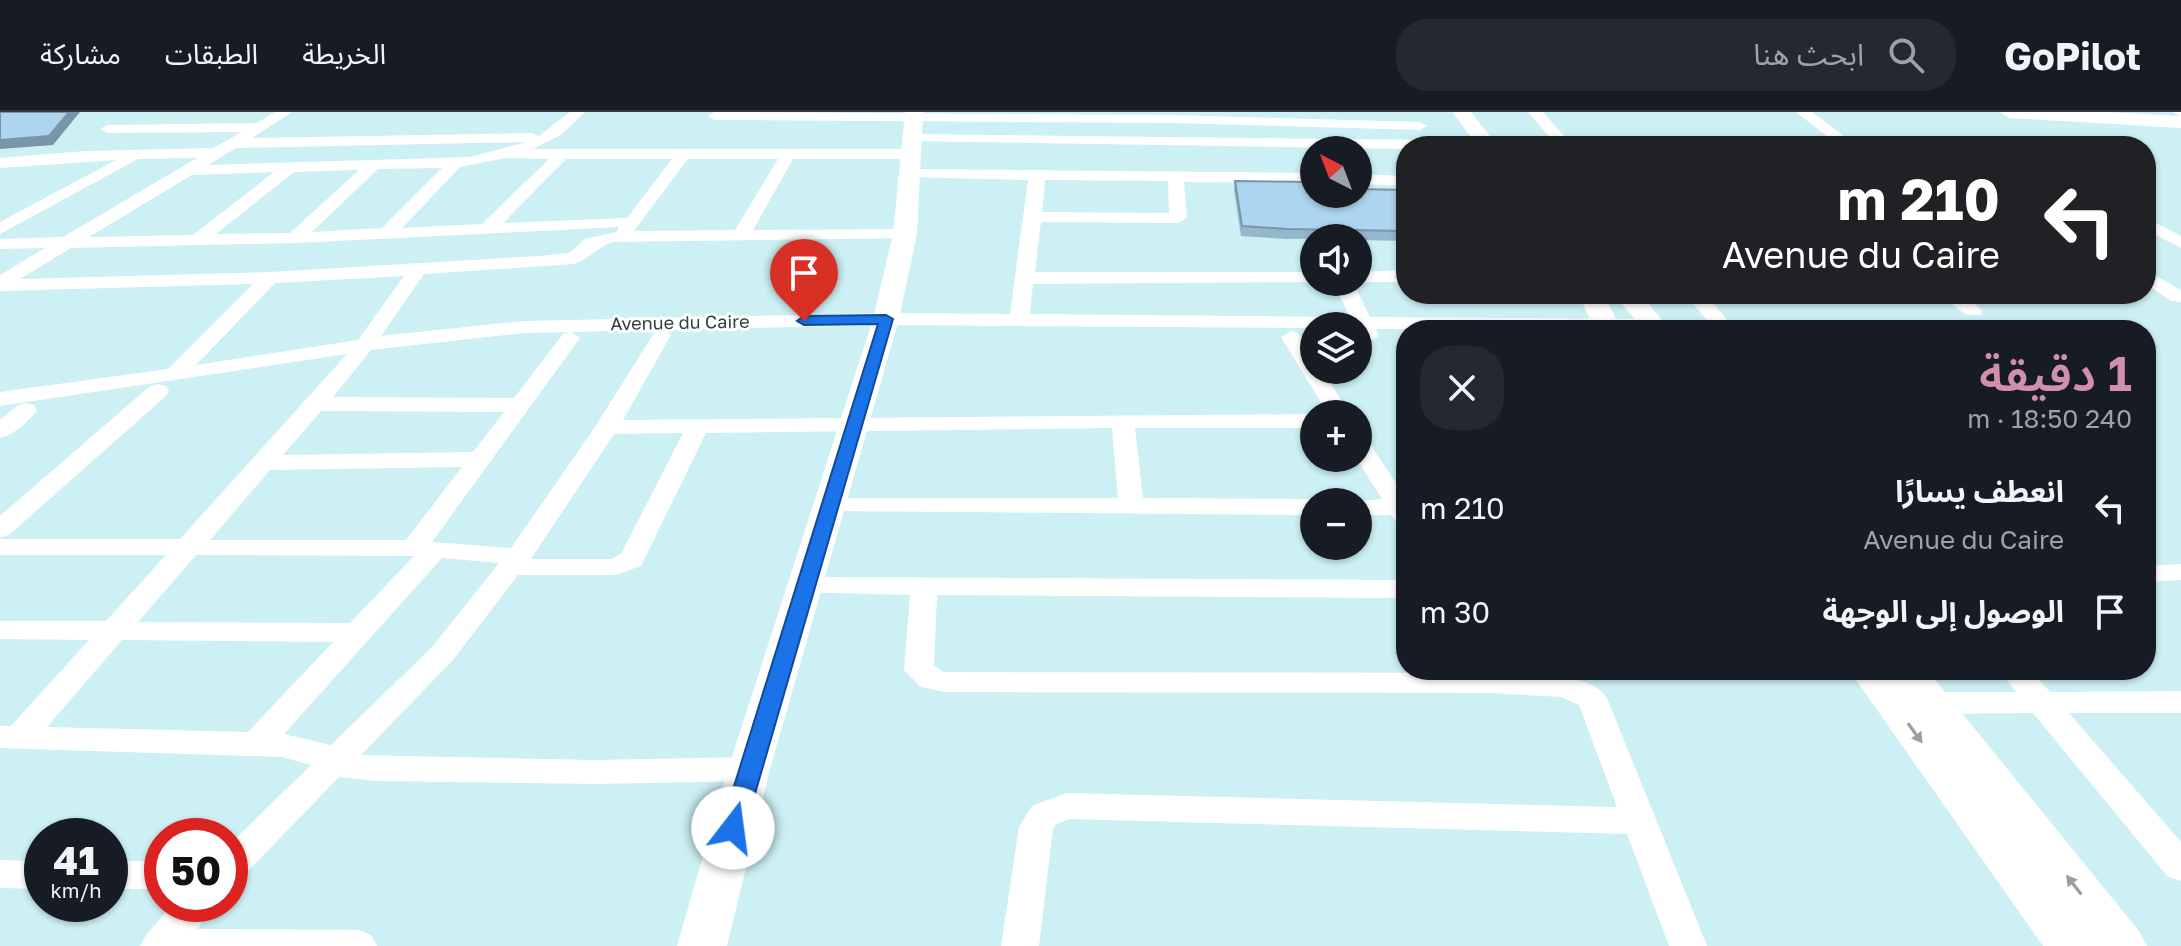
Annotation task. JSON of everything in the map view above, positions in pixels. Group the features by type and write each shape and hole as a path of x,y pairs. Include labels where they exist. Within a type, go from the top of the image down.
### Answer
{"main road":[{"path":"1461,112 1480,136"},
{"path":"1481,112 1500,136"},
{"path":"2009,112 2181,122"},
{"path":"702,946 749,769 884,326 905,234 913,139"},
{"path":"1635,304 1649,320"},
{"path":"1876,680 2071,946"},
{"path":"1918,687 2122,946"}],"street":[{"path":"85,156 121,112"},
{"path":"0,284 285,112"},
{"path":"507,154 567,125 578,112"},
{"path":"1535,112 1556,136"},
{"path":"1803,112 1835,136"},
{"path":"1171,119 1172,141"},
{"path":"702,134 788,154 913,139 1171,119 1416,119"},
{"path":"1266,121 1271,142"},
{"path":"107,129 260,127"},
{"path":"0,284 270,278 565,260 579,255 596,241 626,229 702,134"},
{"path":"188,170 454,164 507,154 562,154 702,134 1396,144"},
{"path":"234,143 548,136"},
{"path":"913,139 1037,175 1300,178"},
{"path":"0,163 85,156 217,153"},
{"path":"487,229 562,154"},
{"path":"741,235 788,154"},
{"path":"0,229 137,155"},
{"path":"0,181 39,160"},
{"path":"387,233 454,164"},
{"path":"295,238 372,166"},
{"path":"196,241 289,168"},
{"path":"1019,320 1037,175"},
{"path":"1033,217 1178,226 1176,175"},
{"path":"1372,180 1396,181"},
{"path":"0,244 295,238 487,229 626,229 741,235 905,234"},
{"path":"2156,229 2181,243"},
{"path":"10,738 114,629 359,353 418,270"},
{"path":"1372,277 1396,276"},
{"path":"0,529 166,383 270,278"},
{"path":"1024,278 1300,278"},
{"path":"2156,283 2178,297"},
{"path":"1703,304 1717,320"},
{"path":"1963,304 1973,311"},
{"name":"Avenue du Caire","path":"0,413 359,353 570,338 1019,320 1300,331"},
{"name":"Avenue du Caire","path":"359,353 423,336 523,327 884,326 1300,337"},
{"name":"Avenue du Caire","path":"1372,333 1396,332"},
{"name":"Avenue du Caire","path":"1372,334 1396,338"},
{"path":"248,848 443,653 515,562 607,427 661,335"},
{"path":"1291,337 1330,400"},
{"path":"257,743 359,633 424,548 479,459 570,338"},
{"name":"Avenue du Caire","path":"0,399 166,383"},
{"path":"314,404 520,405"},
{"path":"0,431 26,410"},
{"path":"1123,421 1131,506"},
{"path":"607,427 1300,421"},
{"path":"0,547 188,545 424,548 515,562 608,568 626,564 638,549 698,426"},
{"path":"261,463 479,459"},
{"path":"1372,464 1396,501"},
{"path":"830,503 1300,507"},
{"path":"1372,509 1396,511"},
{"path":"2156,573 2181,572"},
{"path":"804,586 1396,589"},
{"path":"924,587 919,670 932,680 1396,677"},
{"path":"0,630 359,633"},
{"path":"1515,680 1565,687 1592,698 1688,946"},
{"path":"2022,680 2181,867"},
{"path":"1918,687 2041,702 2181,702"},
{"path":"10,738 257,743 303,748 318,753 333,764 443,772 749,769"},
{"path":"1020,946 1036,827 1044,815 1067,806 1640,821"},
{"path":"0,874 24,875"},
{"path":"160,946 181,922"},
{"path":"160,946 358,946"}],"building":[{"path":"0,112 69,112 49,136 0,140"},
{"path":"1235,181 1300,182 1300,208 1372,208 1372,189 1396,190 1396,231 1372,230 1372,224 1300,224 1300,229 1242,226"}],"route":[{"path":"733,828 886,319 804,321"}]}
